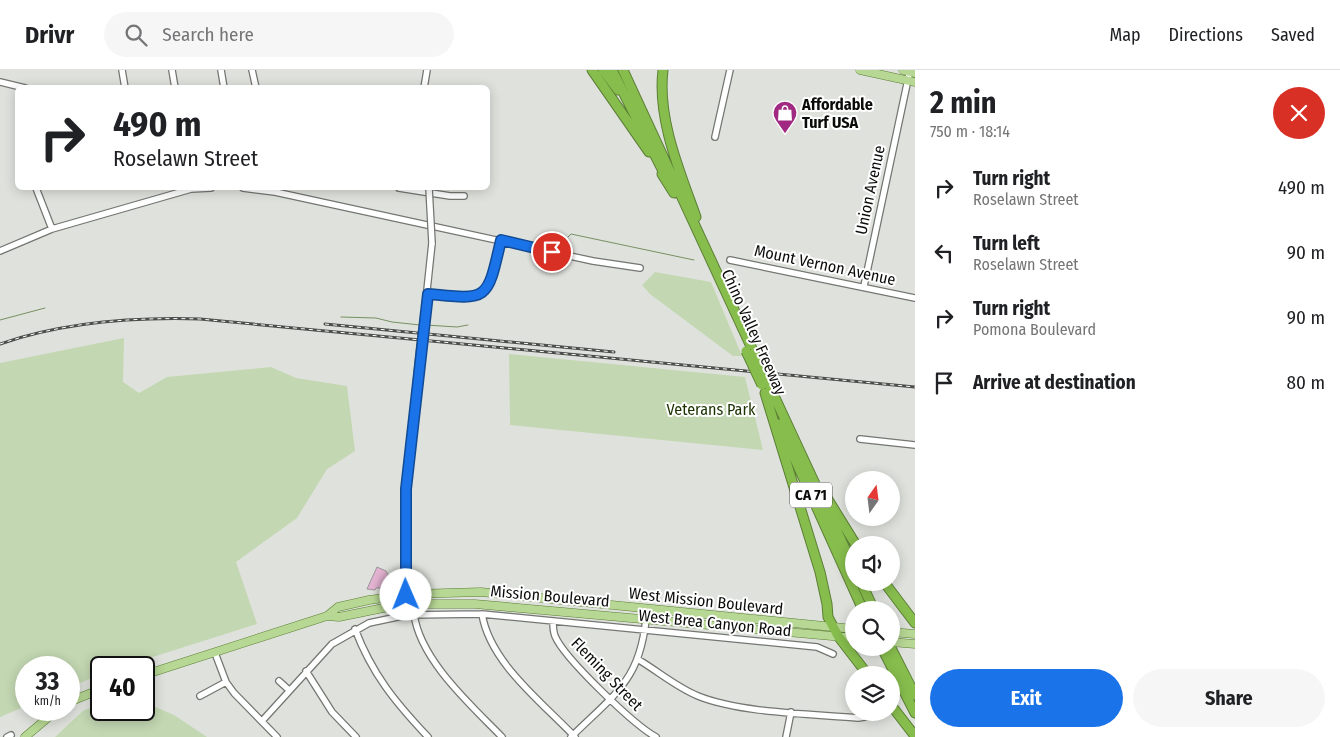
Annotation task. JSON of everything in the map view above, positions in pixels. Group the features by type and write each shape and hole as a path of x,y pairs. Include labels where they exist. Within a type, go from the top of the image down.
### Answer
{"highway":[{"path":"592,70 626,117 674,193"},
{"path":"603,70 637,118"},
{"name":"Chino Valley Freeway","path":"612,70 704,249"},
{"name":"Chino Valley Freeway","path":"623,70 859,601"},
{"path":"663,70 665,117 704,249"},
{"path":"766,388 820,572 828,604 828,617 838,636 861,666"},
{"name":"Chino Valley Freeway","path":"766,388 809,469 845,548"},
{"path":"809,469 850,536"},
{"path":"891,591 915,623"},
{"path":"886,656 915,713"},
{"path":"895,656 915,695"},
{"path":"900,717 915,736"}],"main road":[{"path":"860,70 911,81"},
{"name":"West Mission Boulevard","path":"406,595 467,592 845,628"},
{"path":"155,671 327,616 338,607 406,595"},
{"path":"500,606 507,602 523,602 525,597"},
{"name":"Mission Boulevard","path":"327,616 339,617 407,604 500,606 845,637"},
{"path":"900,633 915,634"},
{"path":"900,643 915,644"},
{"path":"26,737 44,721"}],"street":[{"path":"122,70 124,85"},
{"path":"172,70 174,85"},
{"path":"221,70 224,85"},
{"path":"252,70 255,85"},
{"path":"424,85 427,70"},
{"path":"715,138 730,70"},
{"name":"Union Avenue","path":"864,286 911,81 909,71"},
{"path":"0,82 15,86"},
{"path":"37,190 52,229"},
{"path":"0,251 52,229 188,190"},
{"path":"260,190 594,261 640,268"},
{"path":"412,190 450,196 464,196"},
{"path":"407,604 406,489 432,243 429,190"},
{"path":"428,294 464,298 482,293 492,279 501,240"},
{"name":"Mount Vernon Avenue","path":"730,260 915,298"},
{"path":"860,440 915,445"},
{"path":"482,614 489,638 502,661 573,736 629,678 639,660 647,609"},
{"path":"414,614 430,655 444,677 502,737"},
{"name":"West Brea Canyon Road","path":"262,721 332,644 355,629 386,618 414,614 482,614 553,620 817,647 833,654"},
{"name":"Fleming Street","path":"553,620 555,636 562,648 642,730 656,737"},
{"path":"355,629 374,672 396,703 428,737"},
{"path":"215,652 226,682 277,737"},
{"path":"639,660 668,681 698,696 729,706 845,717"},
{"path":"306,671 332,712 356,737"},
{"path":"279,681 290,690"},
{"path":"200,696 226,682"},
{"path":"786,737 791,712"}],"green space":[{"path":"655,272 711,282 742,356 733,356 650,294 642,285"},
{"path":"124,338 123,382 139,393 167,377 271,367 296,378 347,386 355,451 327,469 297,518 236,562 257,624 155,656 90,656 90,679 80,683 80,656 15,656 15,711 0,717 0,363"},
{"name":"Veterans Park","path":"509,354 745,377 763,450 510,425"},
{"path":"155,707 174,715 207,737 55,737 72,721 80,721 80,714 90,708 90,721 155,721"}],"building":[{"path":"377,567 386,571 393,584 391,588 367,589"}],"waterway":[{"path":"568,237 571,234 694,260"},
{"path":"565,251 567,242"},
{"path":"0,320 45,308"},
{"path":"341,317 376,318 420,325"},
{"path":"426,325 457,327 468,325"}],"railway":[{"path":"0,344 49,331 99,322 149,319 200,319 915,387"},
{"path":"325,324 614,352"}],"place":[{"name":"Affordable Turf USA","path":"785,134"}],"route":[{"path":"406,595 406,489 422,328 428,294 464,298 482,293 492,279 501,240 552,252"}]}
